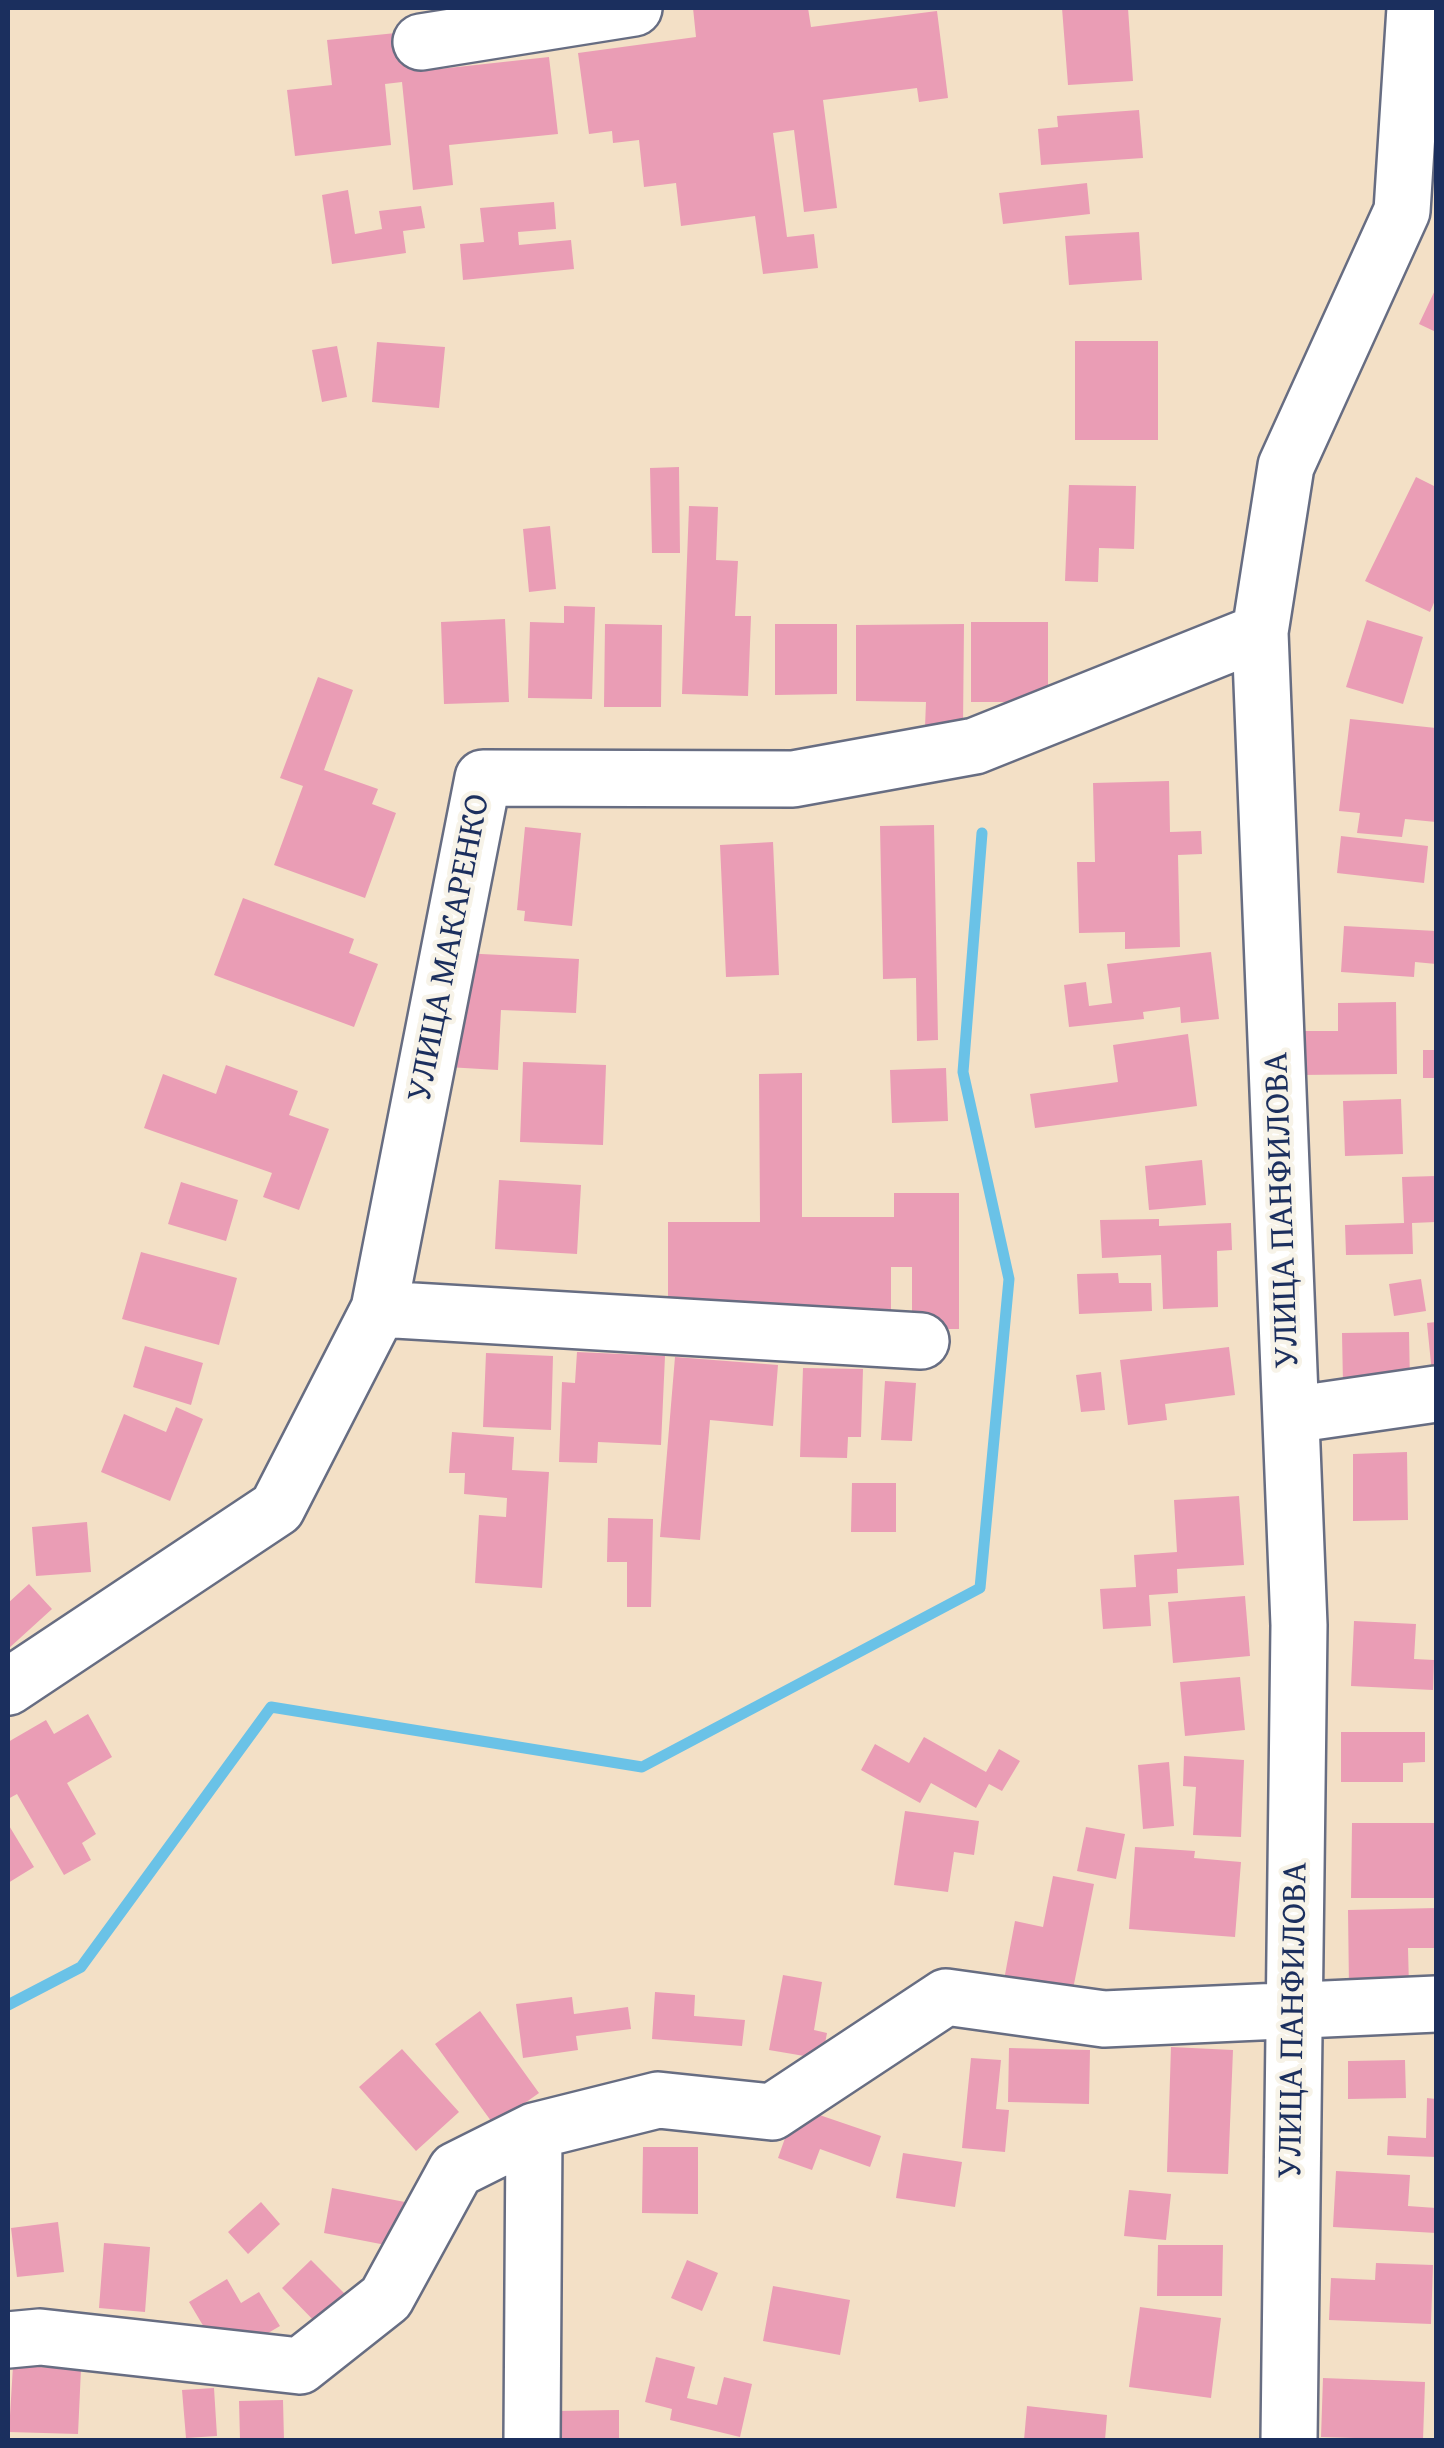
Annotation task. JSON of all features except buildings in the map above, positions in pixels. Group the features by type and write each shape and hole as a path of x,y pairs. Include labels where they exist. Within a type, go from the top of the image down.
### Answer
{"street":[{"path":"421,42 634,8"},
{"name":"УЛИЦА ПАНФИЛОВА","path":"1289,2440 1299,1625 1260,632 1286,466 1402,212 1414,8"},
{"name":"УЛИЦА МАКАРЕНКО","path":"8,1687 277,1508 378,1309 482,778 794,778 975,746 1260,632"},
{"path":"378,1309 921,1341"},
{"path":"1291,1415 1436,1394"},
{"path":"8,2340 40,2337 300,2366 386,2298 456,2170 534,2131 658,2100 772,2112 946,1998 1104,2019 1436,2004"},
{"path":"532,2440 534,2131"}],"waterway":[{"path":"8,2005 81,1967 271,1707 642,1767 980,1588 1009,1279 963,1072 982,833"}]}
